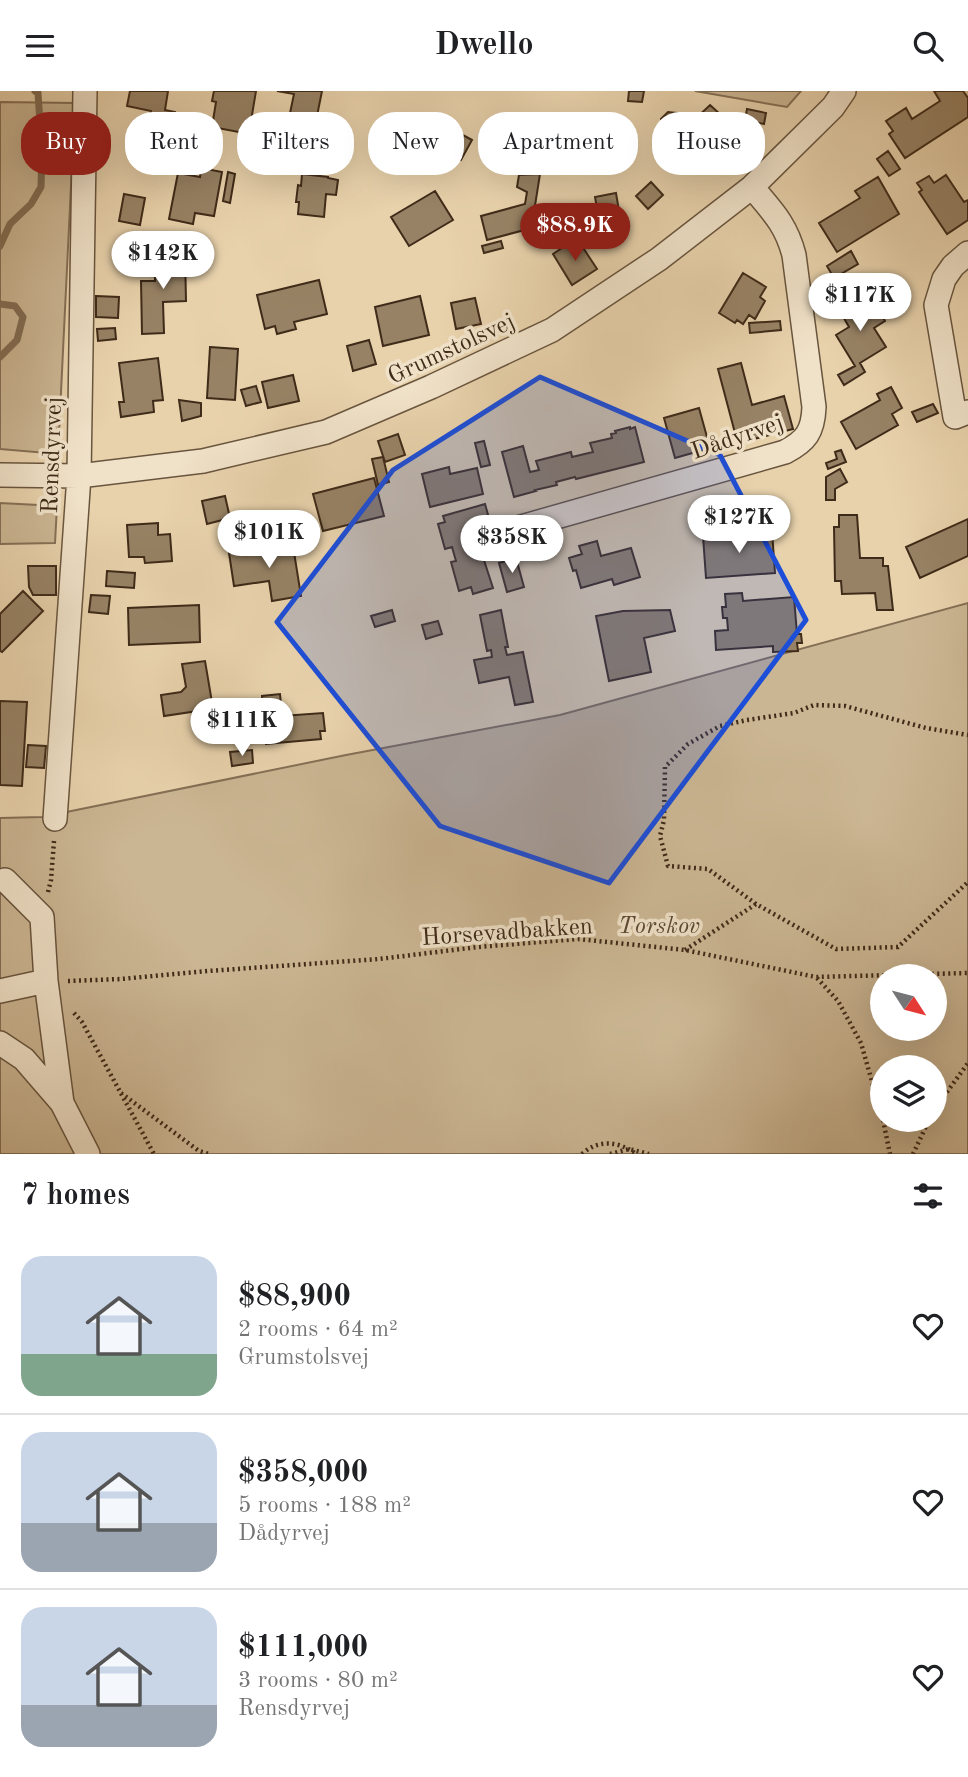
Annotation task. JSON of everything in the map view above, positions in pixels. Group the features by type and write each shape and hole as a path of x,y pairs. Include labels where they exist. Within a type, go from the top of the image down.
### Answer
{"street":[{"name":"Rensdyrvej","path":"55,820 79,476 85,91"},
{"name":"Grumstolsvej","path":"0,475 79,476 203,461 326,432 419,392 552,330 659,259 752,187 833,107 844,91"},
{"name":"Dådyrvej","path":"507,531 785,453 799,445 808,435 813,422 814,407 794,255 782,223 752,187"},
{"path":"968,253 944,279 936,305 955,417 968,412"},
{"path":"5,880 42,917 46,981 62,1103"},
{"path":"0,991 46,981"},
{"path":"0,1043 24,1059 62,1103 88,1154"}],"path":[{"path":"968,735 926,728 845,706 814,705 794,713 720,726 688,744 665,767 664,820 660,836 668,866 708,869 756,904 836,949 898,947 968,882"},
{"path":"42,917 51,880 55,820"},
{"path":"685,950 756,904"},
{"name":"Horsevadbakken","path":"46,981 121,979 379,959 578,939 685,950 816,977 968,973"},
{"path":"816,977 838,1001 861,1044 870,1076"},
{"path":"73,1012 82,1022 154,1154"},
{"path":"947,1092 968,1063"},
{"path":"118,1091 199,1151 209,1154"},
{"path":"885,1132 890,1154"},
{"path":"913,1154 923,1132"},
{"path":"582,1154 589,1147 600,1143 615,1144 649,1154"},
{"path":"610,1154 629,1149"},
{"path":"629,1149 636,1154"}],"highlighted area":[{"path":"540,377 720,455 806,620 609,883 440,826 277,622 393,470"}],"green space":[{"path":"695,91 801,91 787,107"},
{"path":"0,102 75,103 75,112 21,112 21,175 72,175 58,454 0,449"},
{"path":"0,503 57,506 55,543 0,544"},
{"name":"Torskov","path":"968,603 968,1154 0,1154 0,818 42,817 560,715"}],"building":[{"path":"130,91 168,91 165,110 175,112 151,112 127,106"},
{"path":"214,91 256,91 252,112 237,112 237,132 223,129 223,112 214,112 216,102 212,101"},
{"path":"277,91 322,91 318,112 290,112 294,94"},
{"path":"629,91 644,91 642,102 628,101"},
{"path":"934,91 963,91 968,98 968,117 905,158 889,134 893,131 886,121 906,108 912,119 940,101"},
{"path":"710,105 718,112 703,112"},
{"path":"464,136 472,140 464,155"},
{"path":"888,151 900,169 889,176 877,159"},
{"path":"228,172 235,174 230,203 223,201"},
{"path":"178,175 221,175 214,216 195,213 193,224 169,219"},
{"path":"302,175 338,180 336,195 326,194 324,217 298,214 299,202 296,202 298,185 301,186"},
{"path":"519,175 540,175 534,212 528,214 532,228 487,240 481,216 525,204 527,192 517,187"},
{"path":"946,175 964,202 968,200 968,220 947,234 919,192 922,190 917,183 929,176 934,183"},
{"path":"878,177 899,214 837,252 819,223 860,198 855,191"},
{"path":"651,182 663,195 648,209 636,196"},
{"path":"435,191 453,220 409,246 391,217"},
{"path":"616,193 622,229 574,237 570,213 597,208 595,197"},
{"path":"124,194 145,198 140,225 119,221"},
{"path":"501,241 503,248 484,253 482,246"},
{"path":"580,243 597,269 572,285 553,254 568,244 571,249"},
{"path":"851,251 858,264 834,278 827,266"},
{"path":"185,253 186,301 163,302 164,333 142,334 141,281 155,281 155,254"},
{"path":"743,273 766,287 760,297 765,301 755,319 749,315 743,324 737,320 735,323 719,313"},
{"path":"319,280 327,314 294,322 296,329 277,334 275,326 265,329 257,295"},
{"path":"865,289 885,321 874,328 886,347 860,363 865,372 844,385 838,375 855,366 836,335 849,327 837,306"},
{"path":"96,296 119,297 118,318 96,317"},
{"path":"420,296 429,335 383,346 375,307"},
{"path":"475,298 481,324 456,329 451,303"},
{"path":"780,321 781,330 750,333 749,323"},
{"path":"115,328 116,339 98,341 97,329"},
{"path":"369,340 376,364 353,371 347,346"},
{"path":"210,347 238,349 235,400 207,398"},
{"path":"158,358 163,400 153,401 154,412 121,417 119,402 124,402 119,363"},
{"path":"741,363 752,405 784,396 793,429 734,442 732,433 735,433 718,369"},
{"path":"293,375 299,401 268,408 262,382"},
{"path":"256,386 261,402 246,406 241,390"},
{"path":"891,387 902,408 892,414 898,425 856,449 841,422 880,400 877,394"},
{"path":"179,400 201,403 201,416 182,421"},
{"path":"933,404 938,413 917,422 912,412"},
{"path":"699,408 710,448 675,458 664,418"},
{"path":"635,427 644,462 556,482 557,485 514,497 502,452 523,446 530,472 539,470 536,461 571,452 572,457 593,452 590,443 612,438 611,434 616,433 615,431"},
{"path":"398,434 405,455 385,462 378,441"},
{"path":"484,441 490,465 481,467 475,443"},
{"path":"841,450 846,462 828,469 826,463 837,459 835,452"},
{"path":"383,457 389,482 378,485 372,459"},
{"path":"449,467 450,474 477,468 483,494 430,507 422,474"},
{"path":"840,469 847,482 835,489 835,500 826,500 826,477"},
{"path":"374,478 384,516 323,531 313,494"},
{"path":"225,496 230,518 207,524 202,501"},
{"path":"485,504 494,536 484,539 488,553 482,554 493,588 473,594 471,587 459,591 451,562 456,561 452,547 445,549 438,524 445,522 443,516"},
{"path":"839,515 857,515 860,558 883,558 883,566 888,566 893,610 877,610 875,593 842,594 841,581 835,581 834,527 839,527"},
{"path":"968,519 968,556 920,578 906,547"},
{"path":"158,523 158,535 170,534 172,561 145,563 144,557 129,557 127,525"},
{"path":"772,531 775,573 706,578 703,536"},
{"path":"289,537 301,596 272,601 269,581 234,586 229,553 246,550 247,555 274,551 272,540"},
{"path":"597,541 601,556 631,548 640,577 614,585 612,579 581,588 569,558 582,554 579,546"},
{"path":"516,558 524,587 507,592 499,563"},
{"path":"28,566 56,566 56,595 33,595 29,587"},
{"path":"107,571 135,573 134,588 106,586"},
{"path":"23,591 43,611 2,652 0,614"},
{"path":"742,593 743,601 794,597 797,634 801,634 802,643 797,643 798,651 773,652 773,646 716,650 715,631 728,630 722,607 726,607 725,594"},
{"path":"91,595 110,596 108,614 89,612"},
{"path":"199,605 200,642 129,645 128,608"},
{"path":"392,610 395,621 375,627 371,616"},
{"path":"501,610 507,655 523,652 533,702 515,705 509,677 479,683 474,660 492,657 491,650 487,651 480,615"},
{"path":"670,610 675,631 644,638 651,672 609,681 596,616 623,611"},
{"path":"438,621 442,634 426,639 422,625"},
{"path":"205,661 216,726 201,729 198,711 164,716 161,695 181,692 186,687 182,664"},
{"path":"280,694 282,716 323,713 325,731 320,731 321,739 266,744 262,696"},
{"path":"0,701 27,702 22,786 0,785"},
{"path":"28,745 46,746 44,768 26,767"},
{"path":"252,750 253,763 232,766 230,752"}],"waterway":[{"path":"0,246 10,224 31,204 41,187 42,154 38,93 35,91"},
{"path":"0,304 15,306 23,317 17,340 0,357"}]}
